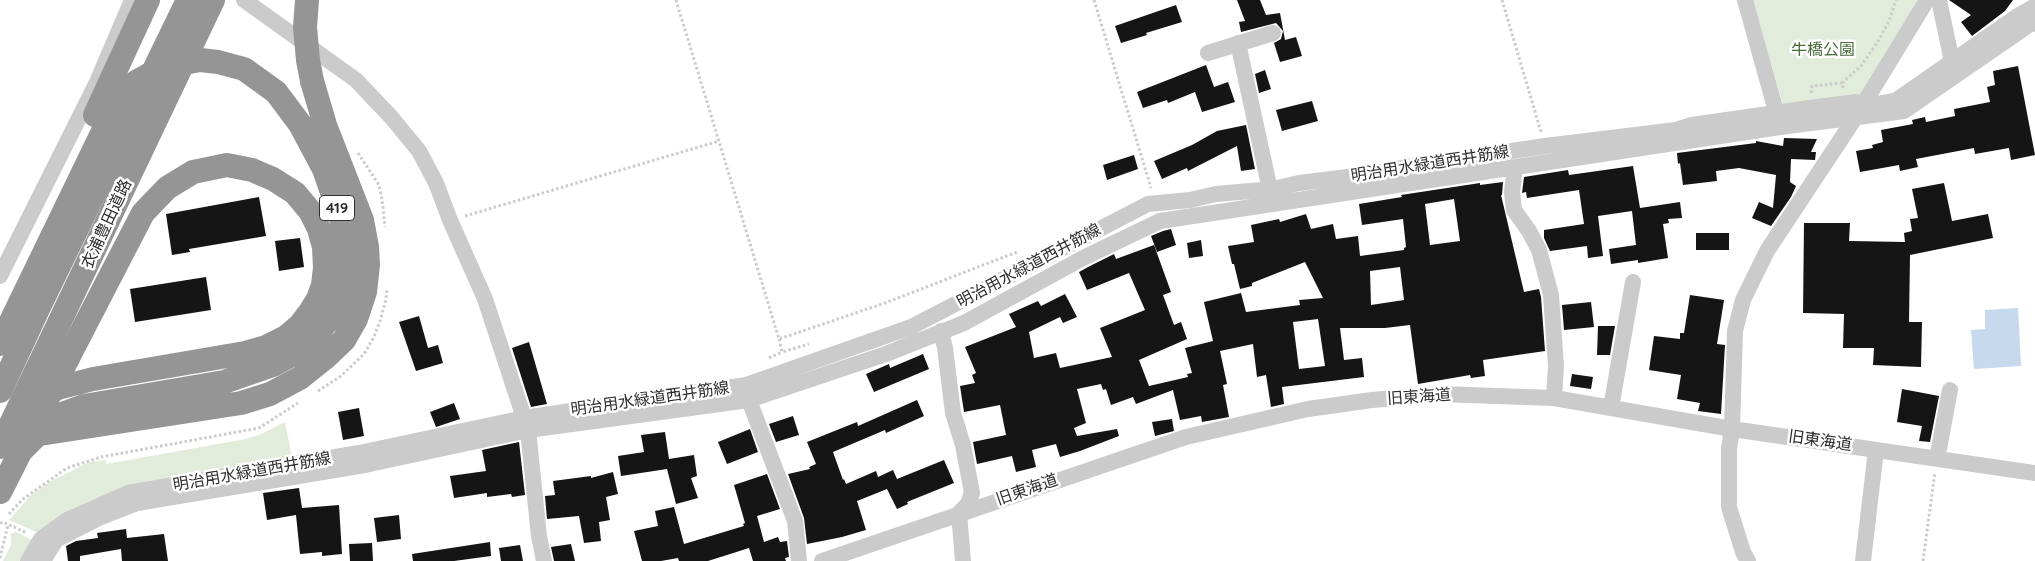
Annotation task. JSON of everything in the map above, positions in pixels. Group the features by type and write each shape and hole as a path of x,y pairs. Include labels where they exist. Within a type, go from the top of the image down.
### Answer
{"highway":[{"path":"0,310 112,81 148,0"},
{"name":"衣浦豊田道路","path":"0,391 42,300 188,0"},
{"name":"衣浦豊田道路","path":"0,447 214,0"},
{"name":"419","path":"38,434 241,403 270,394 300,378 344,340 356,319 365,292 368,265 367,247 362,220 327,133 312,81 305,27 307,0"},
{"name":"419","path":"0,344 120,98 136,82 163,68 200,60 218,62 244,69 276,92 300,124 324,170 347,244 349,267 344,290 335,312 317,334 297,352 273,366 224,382 84,406 62,414 38,434 4,468 0,476"},
{"name":"419","path":"0,421 25,404 58,388 93,379 245,353 266,347 286,337 300,325 310,312 318,299 323,285 325,268 324,247 319,230 310,211 295,193 273,178 252,170 227,165 193,172 167,188 144,213 69,356 4,503"}],"street":[{"path":"0,276 97,82 132,0"},
{"path":"244,0 341,68 375,99 419,151 436,182 450,220 485,299 526,424 539,536 544,561"},
{"path":"1744,0 1778,120"},
{"path":"1748,561 1743,552 1729,507 1735,331 1743,300 1767,252 1855,118 1927,0"},
{"path":"1939,0 1953,69"},
{"name":"明治用水緑道西井筋線","path":"28,561 41,539 67,520 128,493 526,424 732,387 764,379 911,327 1148,204 1150,195 1190,200 1216,194 1271,197 1299,183 1365,175 1406,167 1436,166 1464,162 1484,155 1676,130 1692,125 1778,120 1845,103 1871,105 1895,101 1953,69 2016,17 2035,6"},
{"path":"43,561 56,540 101,517 137,503 365,465 526,424 749,400 886,354 964,323 1083,258 1160,221 1271,197 1515,167 1778,120 1855,118 1904,111 1953,69 2029,25 2035,24"},
{"path":"1208,53 1273,32"},
{"path":"1238,43 1271,197"},
{"path":"1515,167 1512,192 1514,210 1529,231 1539,250 1551,295 1556,366 1554,398"},
{"path":"1150,195 1160,221"},
{"path":"1611,408 1633,282"},
{"path":"941,331 953,413 963,446 972,493 968,504 959,513 963,561"},
{"path":"1938,459 1950,390"},
{"name":"旧東海道","path":"822,561 1186,437 1308,409 1372,400 1440,394 1513,395 1554,398 1732,429 2035,473"},
{"path":"749,400 795,521 799,561"},
{"path":"1864,561 1876,450"}],"path":[{"path":"676,0 779,339 885,303 1000,258 1026,250"},
{"path":"1094,0 1150,195"},
{"path":"1502,0 1545,146"},
{"path":"1845,103 1842,83 1861,66 1879,40 1889,21 1896,0"},
{"path":"450,220 719,142"},
{"path":"355,149 371,170 379,185 385,229"},
{"path":"313,394 341,376 364,354 374,337 380,321 386,300 387,282"},
{"path":"4,503 23,499 67,468 102,457 259,428 305,399"},
{"path":"1923,561 1938,459"},
{"path":"0,523 41,539"},
{"path":"0,558 8,525"}],"green space":[{"name":"牛橋公園","path":"1753,0 1919,0 1861,95 1783,105"},
{"path":"285,422 293,462 41,534 9,520 31,495 51,481 89,462 106,460 106,464 246,439"},
{"path":"16,532 34,541 23,561 3,561 11,545 11,533"}],"water":[{"path":"2018,308 2021,366 1974,369 1971,330 1985,329 1985,310"}],"building":[{"path":"1237,0 1260,0 1266,15 1280,13 1285,40 1296,37 1302,56 1280,62 1274,43 1281,39 1283,31 1276,23 1241,32 1239,22 1245,21"},
{"path":"1949,0 2013,0 2005,11 1972,36 1961,22 1971,15"},
{"path":"1176,5 1182,22 1121,43 1115,26"},
{"path":"1206,65 1214,87 1228,82 1235,102 1202,112 1195,92 1168,103 1167,100 1143,108 1137,92"},
{"path":"2018,66 2035,155 2011,160 2009,148 1975,154 1974,148 1916,159 1918,167 1900,171 1899,165 1860,172 1856,151 1873,148 1872,145 1883,142 1881,130 1913,124 1912,120 1925,117 1926,122 1955,116 1954,109 1990,102 1987,87 1995,85 1993,71"},
{"path":"1265,70 1271,89 1259,93 1255,74"},
{"path":"1312,101 1318,121 1282,131 1276,110"},
{"path":"1246,125 1255,169 1241,171 1237,146 1188,171 1187,168 1162,179 1154,161 1192,145 1217,131"},
{"path":"1784,138 1817,139 1811,152 1816,152 1815,160 1791,159 1790,182 1796,186 1791,197 1771,226 1752,218 1759,202 1773,208 1776,175 1739,168 1716,171 1717,181 1683,185 1677,153 1756,143 1756,141 1783,146"},
{"path":"1134,155 1138,169 1107,180 1103,165"},
{"path":"1633,166 1640,208 1680,202 1682,218 1668,219 1669,223 1663,224 1668,258 1638,263 1638,260 1611,264 1609,249 1636,245 1632,211 1598,216 1603,256 1588,258 1587,246 1550,251 1544,238 1544,230 1584,224 1579,190 1527,198 1526,192 1522,193 1524,177 1568,170 1569,175"},
{"path":"1503,182 1501,195 1524,292 1539,289 1541,297 1545,351 1483,360 1485,376 1471,378 1470,375 1418,384 1410,325 1385,328 1340,328 1344,360 1362,358 1364,377 1282,387 1284,404 1271,407 1266,375 1257,377 1253,344 1220,351 1227,384 1223,385 1229,417 1202,422 1201,416 1180,420 1173,390 1136,404 1133,397 1111,405 1106,389 1103,390 1101,384 1077,389 1086,423 1074,428 1077,436 1117,429 1119,436 1060,457 1056,444 1032,450 1036,467 1016,472 1012,456 977,464 973,442 1006,435 1000,405 964,412 960,386 975,383 972,375 976,373 965,347 1016,327 1009,314 1038,301 1041,306 1065,294 1077,317 1063,323 1060,317 1029,332 1034,358 1056,353 1060,368 1112,357 1100,328 1145,310 1129,273 1087,290 1079,272 1088,267 1114,254 1116,259 1154,245 1171,292 1163,295 1174,325 1181,322 1187,339 1139,360 1149,386 1188,377 1187,374 1192,373 1185,348 1213,341 1204,302 1241,293 1246,312 1300,305 1299,300 1323,298 1305,262 1252,283 1252,286 1240,289 1228,246 1254,242 1251,225 1279,219 1280,222 1306,214 1311,229 1333,224 1336,239 1358,236 1360,256 1404,250 1406,247 1403,219 1362,225 1359,204 1402,197 1401,195 1480,183 1480,185","holes":["1454,199 1460,241 1430,245 1425,204","1400,267 1404,300 1371,305 1370,271","1318,319 1325,366 1299,369 1293,322"]},
{"path":"1944,183 1952,221 1988,214 1993,238 1910,255 1909,322 1922,322 1921,367 1873,365 1874,348 1843,348 1844,314 1803,313 1804,223 1850,223 1849,241 1905,242 1904,233 1912,231 1910,219 1918,218 1912,189"},
{"path":"259,197 266,236 189,249 190,252 172,255 166,214"},
{"path":"1171,229 1176,245 1157,252 1151,236"},
{"path":"1696,233 1729,233 1729,250 1696,250"},
{"path":"300,238 304,267 279,271 275,241"},
{"path":"1201,240 1203,256 1189,258 1187,243"},
{"path":"206,277 211,310 135,322 130,289"},
{"path":"1690,295 1724,300 1717,344 1725,345 1721,414 1698,411 1700,403 1677,399 1681,375 1649,370 1654,336 1680,339 1680,333 1684,333"},
{"path":"1591,302 1594,327 1564,330 1562,305"},
{"path":"419,316 428,348 438,345 443,363 416,371 399,322"},
{"path":"1598,326 1615,326 1610,355 1597,355"},
{"path":"529,342 547,404 531,407 512,348"},
{"path":"923,354 929,369 874,392 866,374 889,364 890,368"},
{"path":"1572,374 1593,377 1591,389 1570,386"},
{"path":"1902,389 1939,396 1930,442 1919,441 1922,426 1897,422"},
{"path":"917,400 924,416 886,433 885,430 833,452 843,480 846,484 876,471 878,477 893,470 897,479 944,460 954,483 907,502 908,504 897,509 887,489 857,501 866,530 807,544 804,518 788,474 810,469 809,467 816,464 807,442 857,422 858,426"},
{"path":"454,403 460,419 436,427 430,412"},
{"path":"359,408 364,436 343,440 338,412"},
{"path":"793,416 799,435 776,442 769,424"},
{"path":"1172,419 1174,431 1155,436 1152,422"},
{"path":"750,429 758,452 727,464 718,442"},
{"path":"665,432 669,459 694,455 697,476 691,478 698,498 676,504 667,469 621,476 618,456 644,452 641,435"},
{"path":"519,442 525,495 512,497 511,494 487,497 487,493 454,498 450,476 486,471 482,450"},
{"path":"613,472 618,494 606,497 610,520 599,522 601,541 584,543 579,516 547,519 545,496 555,495 553,481 591,476 591,478"},
{"path":"767,474 780,509 757,516 764,542 778,537 780,542 787,541 789,557 785,558 786,561 753,561 749,548 708,561 679,561 678,558 661,561 642,561 634,531 658,526 655,511 674,507 684,544 744,526 743,524 745,523 734,485"},
{"path":"299,488 302,508 339,505 342,554 322,556 322,552 300,554 296,515 267,520 263,493"},
{"path":"399,515 401,539 377,542 374,518"},
{"path":"126,529 127,538 164,534 168,561 122,561 121,549 80,556 80,561 68,561 66,546 76,541 98,538 97,533"},
{"path":"490,542 491,556 454,561 413,561 412,554"},
{"path":"372,543 373,561 350,561 349,544"},
{"path":"571,544 575,561 554,561 551,547"},
{"path":"520,545 523,561 501,561 499,548"}]}
